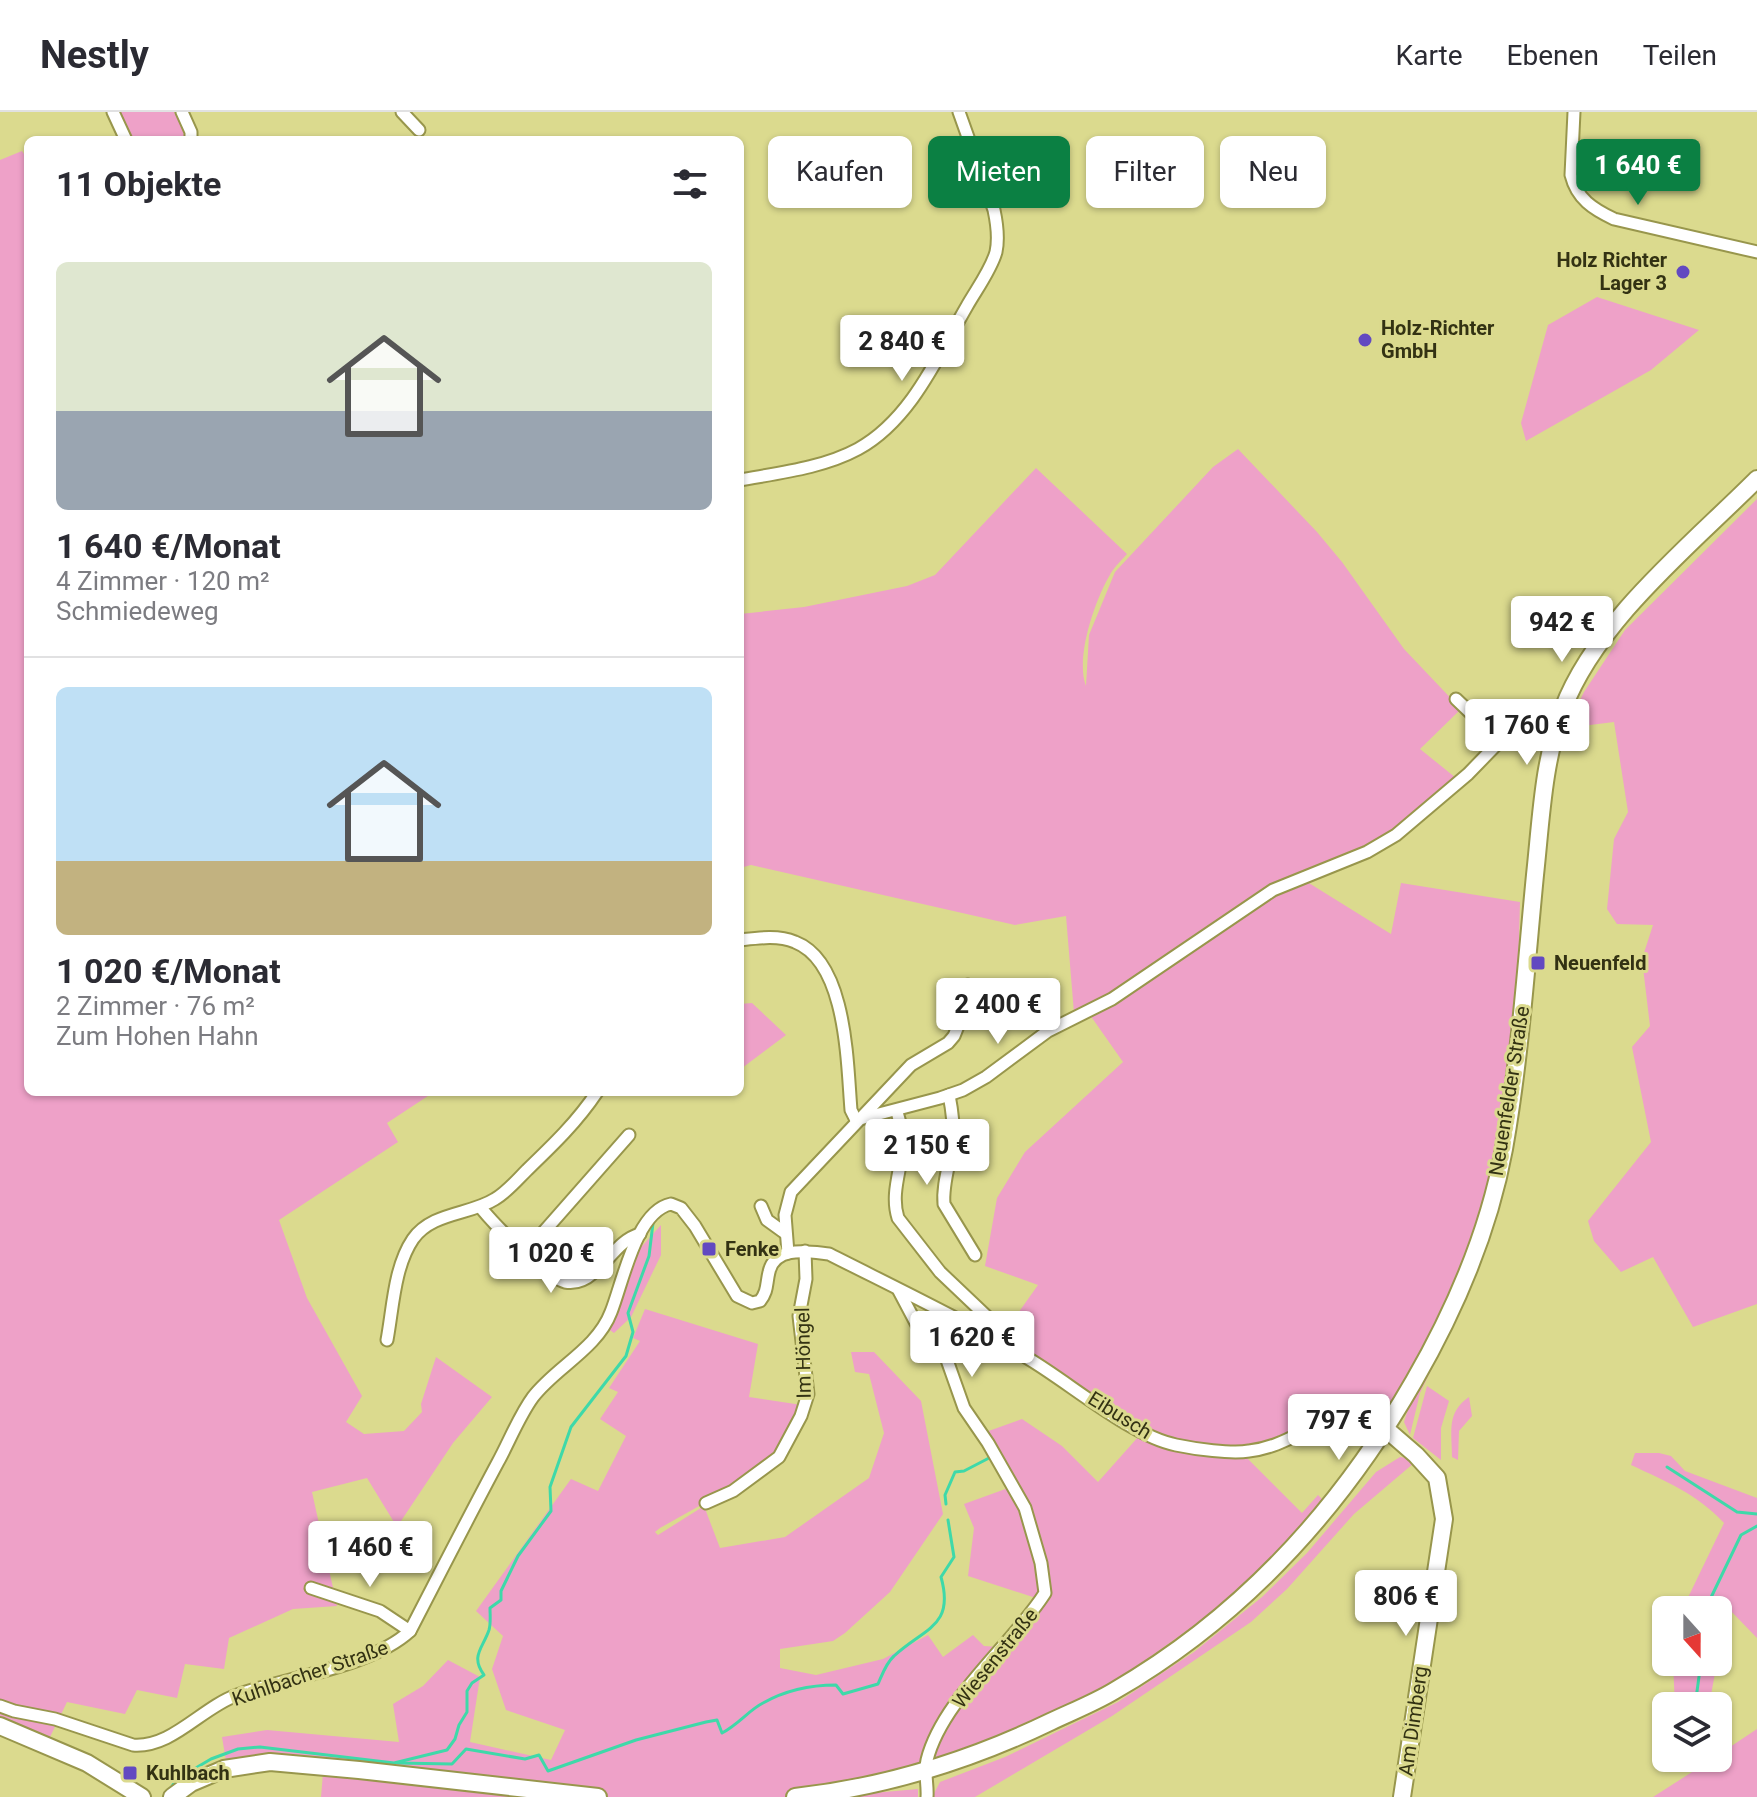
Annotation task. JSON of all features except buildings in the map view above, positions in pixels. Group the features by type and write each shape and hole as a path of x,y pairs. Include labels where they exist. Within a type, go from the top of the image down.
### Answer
{"main road":[{"name":"Neuenfelder Straße","path":"795,1797 867,1786 926,1771 998,1747 1112,1693 1186,1645 1254,1588 1334,1501 1386,1429 1425,1362 1480,1240 1503,1152 1528,968 1544,790 1562,709 1575,681 1619,616 1757,479"},
{"name":"Am Dimberg","path":"1386,1429 1437,1478 1444,1519 1402,1797"},
{"path":"0,1726 87,1763 142,1797"},
{"path":"172,1797 191,1783 224,1769 270,1762 598,1797"}],"street":[{"path":"113,112 124,136"},
{"path":"182,112 191,136"},
{"path":"402,112 419,130"},
{"path":"744,479 830,460 857,449 881,433 914,398 931,370 996,253 998,227 994,210 959,112"},
{"path":"1574,112 1571,175 1574,185 1592,209 1614,219 1757,252"},
{"path":"1456,699 1500,741"},
{"path":"856,1120 897,1112 949,1095 986,1077 1048,1031 1132,986 1273,890 1293,879 1358,856 1396,835 1468,774 1500,741 1554,737"},
{"path":"744,940 793,941 809,949 824,969 838,1002 851,1110 856,1120"},
{"path":"481,1208 500,1231 548,1273 563,1282 579,1283 594,1273 627,1238 640,1234 646,1221 658,1208 671,1204 681,1208 695,1226 737,1296 752,1303 760,1301 767,1292 769,1269 773,1261 788,1253 785,1215 791,1192 798,1181 847,1135 856,1120 870,1111 911,1065 948,1043 954,1036 968,985"},
{"path":"949,1095 953,1141 944,1204 975,1255"},
{"path":"387,1340 397,1282 413,1238 439,1219 481,1208 500,1196 569,1130 594,1096"},
{"path":"897,1112 903,1146 896,1189 898,1218 940,1272 1026,1357"},
{"path":"526,1252 629,1135"},
{"path":"761,1206 767,1220 785,1233"},
{"name":"Kuhlbacher Straße","path":"0,1706 143,1746 163,1740 234,1696 396,1645 410,1631 532,1398 580,1354 610,1316 640,1234"},
{"name":"Eibusch","path":"788,1253 805,1251 829,1254 1026,1357 1065,1380 1142,1434 1175,1445 1247,1452 1281,1444 1330,1418 1372,1421 1386,1429"},
{"name":"Im Höngel","path":"706,1503 733,1491 779,1457 801,1416 808,1394 799,1316 806,1279 805,1251"},
{"name":"Wiesenstraße","path":"899,1291 917,1325 936,1343 947,1360 964,1408 1025,1508 1041,1563 1045,1593 938,1730 926,1762 926,1771"},
{"path":"311,1588 380,1611 410,1631"},
{"path":"926,1771 929,1783 927,1797"}],"shaded area":[{"path":"119,112 174,112 184,136 129,136"},
{"path":"22,151 24,154 24,1096 428,1096 387,1123 398,1142 279,1220 307,1298 362,1396 346,1422 364,1434 404,1431 422,1412 421,1404 436,1357 492,1397 453,1443 397,1527 367,1478 312,1492 337,1606 293,1609 229,1638 224,1669 185,1664 177,1698 137,1690 125,1714 67,1702 50,1737 0,1718 0,160"},
{"path":"1597,297 1699,330 1651,370 1526,441 1521,423 1548,325"},
{"path":"1238,449 1317,532 1404,649 1461,709 1420,749 1456,778 1399,829 1363,850 1286,879 1113,995 1074,1013 1066,916 1015,925 751,865 744,867 744,614 804,607 907,586 935,575 1036,468 1127,554 1111,573 1088,629 1083,660 1086,686 1089,635 1115,572 1213,467"},
{"path":"1757,499 1757,1304 1693,1327 1653,1257 1621,1272 1594,1241 1588,1221 1651,1142 1632,1047 1650,1026 1642,959 1653,925 1617,924 1607,909 1614,839 1628,812 1614,722 1566,728 1584,692 1625,630"},
{"path":"1304,880 1391,934 1401,883 1520,902 1517,1011 1495,1168 1476,1238 1450,1297 1394,1403 1381,1409 1327,1415 1281,1441 1248,1449 1176,1442 1144,1430 1035,1357 1006,1330 1038,1285 985,1266 997,1198 1025,1152 1123,1062 1090,1015 1258,903"},
{"path":"752,1003 786,1035 744,1066 744,1004"},
{"path":"661,1225 661,1255 631,1317 614,1333 607,1328 634,1255"},
{"path":"1484,1246 1460,1310 1420,1393 1410,1435 1404,1422 1409,1406"},
{"path":"645,1309 758,1344 749,1397 802,1405 778,1452 733,1487 660,1528 655,1532 658,1535 704,1506 720,1548 785,1537 869,1478 884,1433 869,1374 855,1372 851,1352 874,1352 921,1401 943,1514 890,1592 845,1633 833,1641 780,1649 780,1668 816,1675 883,1659 928,1635 943,1657 973,1635 984,1646 1000,1647 935,1731 916,1770 819,1797 321,1797 324,1761 226,1761 222,1737 267,1730 399,1742 393,1704 423,1686 448,1660 480,1677 470,1742 551,1760 565,1730 506,1710 492,1669 503,1636 476,1611 571,1479 598,1491 626,1436 600,1419 618,1392 609,1388 640,1341 633,1338"},
{"path":"1427,1386 1449,1401 1441,1428 1441,1460 1413,1438"},
{"path":"1469,1397 1472,1416 1459,1431 1458,1460 1452,1457 1452,1423 1457,1409"},
{"path":"1022,1419 1062,1446 1098,1482 1139,1436 1243,1454 1302,1513 1318,1495 1325,1502 1250,1586 1109,1686 997,1745 930,1765 941,1731 1046,1593 1026,1508 983,1433"},
{"path":"1635,1453 1671,1456 1685,1471 1757,1498 1757,1638 1732,1612 1732,1596 1689,1596 1724,1523 1692,1496 1631,1465"},
{"path":"1400,1457 1414,1463 1354,1514 1287,1589 1251,1622 1112,1716 975,1797 932,1797 940,1782 1005,1757 1118,1702 1194,1652 1262,1597 1307,1553 1376,1472"},
{"path":"1011,1487 1032,1535 1042,1591 1039,1599 968,1576 974,1528 964,1504"},
{"path":"1674,1676 1714,1676 1712,1692 1674,1692"},
{"path":"1757,1729 1757,1797 1653,1797 1692,1772 1732,1772 1732,1746"},
{"path":"918,1789 918,1797 828,1797"}],"waterway":[{"path":"170,1789 177,1779 211,1759 238,1749 260,1747 394,1763 447,1750 467,1712 467,1691 484,1675 478,1657 489,1630 490,1608 501,1600 501,1591 518,1556 551,1511 550,1487 571,1427 626,1356 633,1332 628,1313 649,1256 653,1223"},
{"path":"946,1504 945,1495 955,1472 964,1471 991,1457"},
{"path":"1667,1467 1737,1512 1757,1514"},
{"path":"398,1763 452,1764 466,1749 525,1759 539,1755 548,1771 636,1740 706,1722 717,1720 722,1733 763,1703 798,1689 836,1685 843,1694 878,1684 891,1659 940,1617 944,1606 941,1577 954,1557 948,1520"},
{"path":"1712,1596 1741,1535 1757,1526"},
{"path":"1697,1692 1699,1676"}],"place":[{"name":"Holz Richter Lager 3","path":"1683,272"},
{"name":"Holz-Richter GmbH","path":"1365,340"},
{"name":"Neuenfeld","path":"1538,963"},
{"name":"Fenke","path":"709,1249"},
{"name":"Kuhlbach","path":"130,1773"}]}
